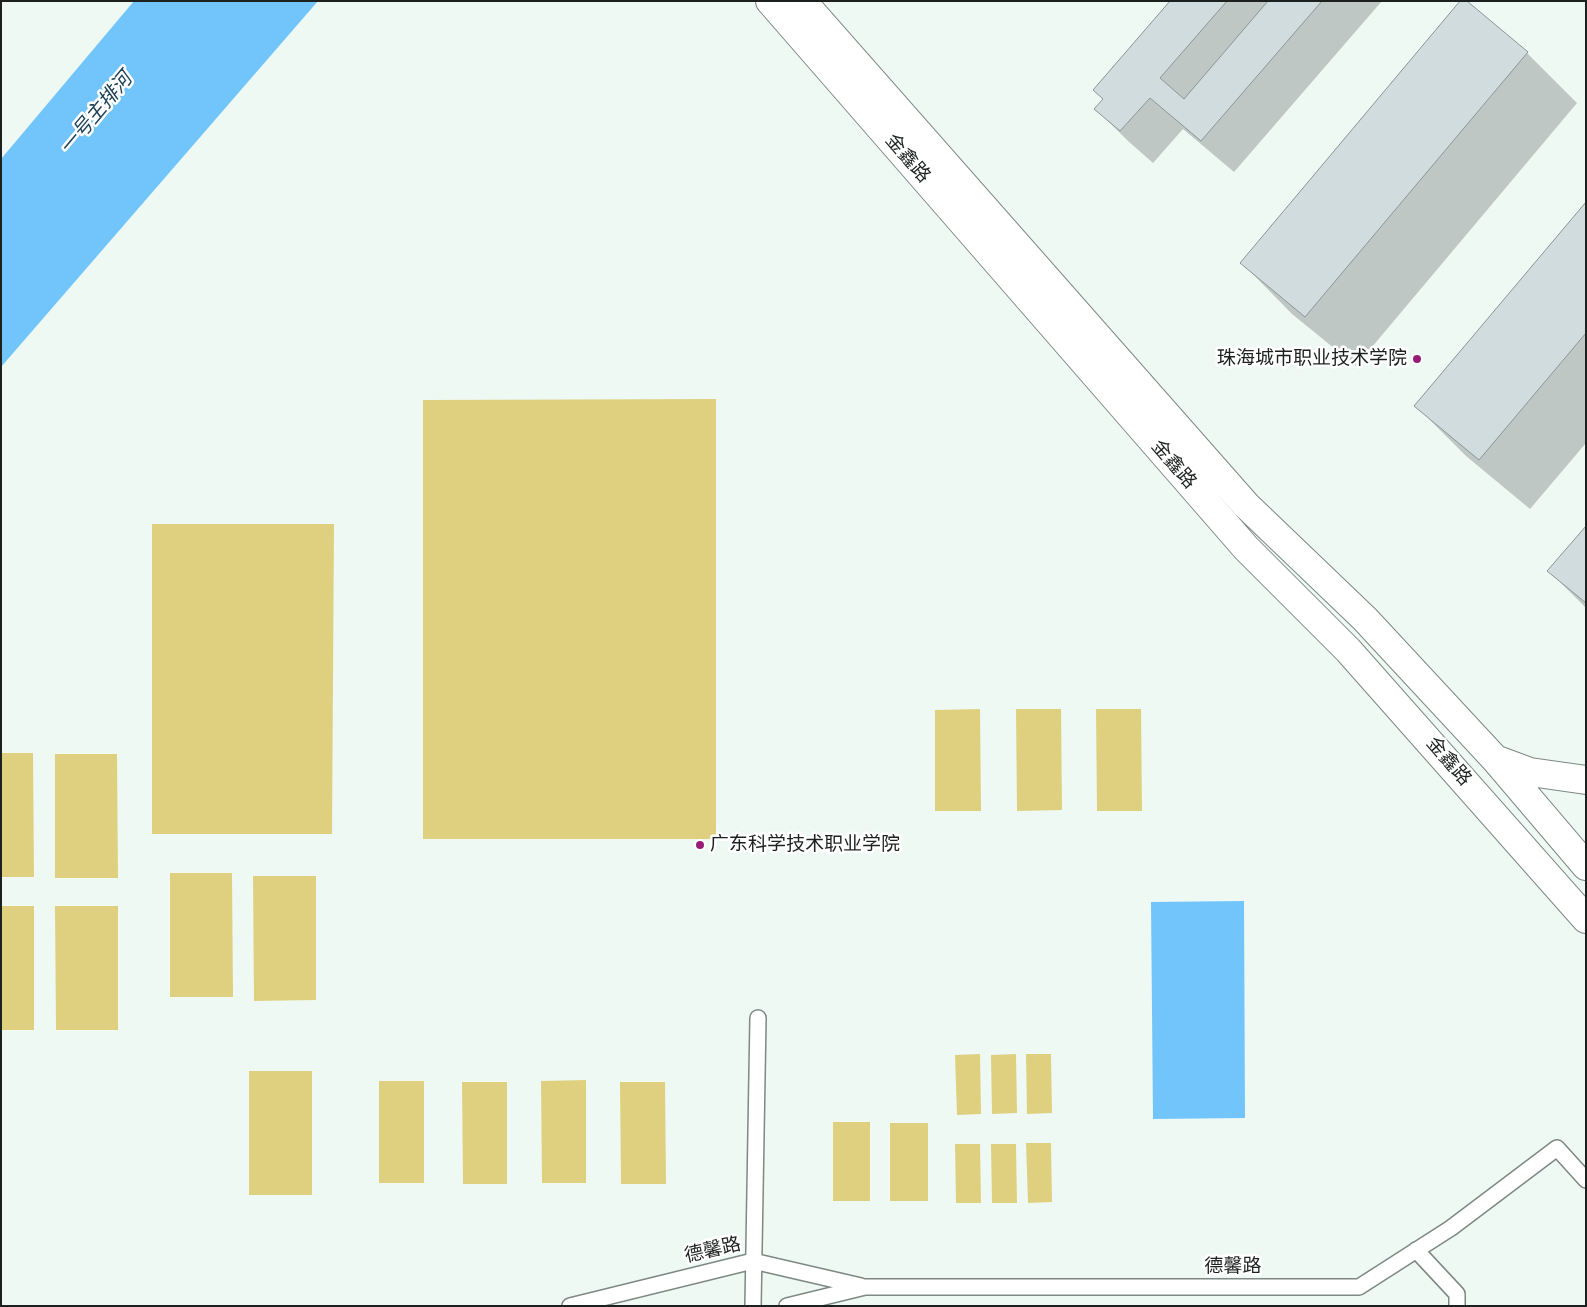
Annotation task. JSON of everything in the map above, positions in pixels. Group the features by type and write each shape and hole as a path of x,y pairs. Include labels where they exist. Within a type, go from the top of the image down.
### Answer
{"street":[{"name":"金鑫路","path":"770,1 1246,548 1348,650 1583,910"},
{"name":"金鑫路","path":"802,1 1246,505 1365,619 1495,759 1586,866"},
{"path":"1495,759 1530,772 1586,780"}],"lane":[{"path":"753,1306 758,1018"},
{"name":"德馨路","path":"570,1306 753,1261 865,1287 1359,1287 1451,1228 1557,1148 1586,1180"},
{"path":"1416,1250 1457,1294 1457,1306"},
{"name":"德馨路","path":"787,1306 865,1287"}],"shaded area":[{"path":"716,399 716,839 423,839 423,400"},
{"path":"152,524 334,524 332,834 152,834"},
{"path":"980,709 981,811 935,811 935,710"},
{"path":"1016,709 1061,709 1062,810 1017,811"},
{"path":"1096,709 1141,709 1142,811 1097,811"},
{"path":"1,753 33,753 34,877 1,877"},
{"path":"55,754 117,754 118,878 55,878"},
{"path":"170,873 232,873 233,997 170,997"},
{"path":"253,876 316,876 316,1000 254,1001"},
{"path":"1,906 34,906 34,1030 1,1030"},
{"path":"55,906 118,906 118,1030 56,1030"},
{"path":"980,1054 981,1114 957,1115 955,1055"},
{"path":"1016,1054 1017,1113 992,1114 991,1055"},
{"path":"1026,1054 1051,1054 1052,1113 1027,1114"},
{"path":"249,1071 312,1071 312,1195 249,1195"},
{"path":"586,1080 586,1183 542,1183 541,1081"},
{"path":"379,1081 424,1081 424,1183 379,1183"},
{"path":"462,1082 507,1082 507,1184 463,1184"},
{"path":"620,1082 665,1082 666,1184 621,1184"},
{"path":"833,1122 870,1122 870,1201 833,1201"},
{"path":"890,1123 928,1123 928,1201 890,1201"},
{"path":"1026,1143 1051,1143 1052,1202 1028,1203"},
{"path":"955,1144 980,1144 981,1203 956,1203"},
{"path":"991,1144 1016,1144 1017,1203 992,1203"}],"water":[{"name":"一号主排河","path":"134,1 318,1 1,367 1,159"},
{"path":"1244,901 1245,1118 1153,1119 1151,902"}],"building":[{"path":"1170,1 1227,1 1160,78 1184,99 1268,1 1322,1 1201,141 1150,98 1120,131 1094,109 1103,99 1093,90"},
{"path":"1460,1 1467,1 1528,52 1305,317 1240,263"},
{"path":"1586,202 1586,333 1479,460 1414,406"},
{"path":"1586,526 1586,603 1547,571"}],"place":[{"name":"珠海城市职业技术学院","path":"1417,359"},
{"name":"广东科学技术职业学院","path":"700,845"}]}
